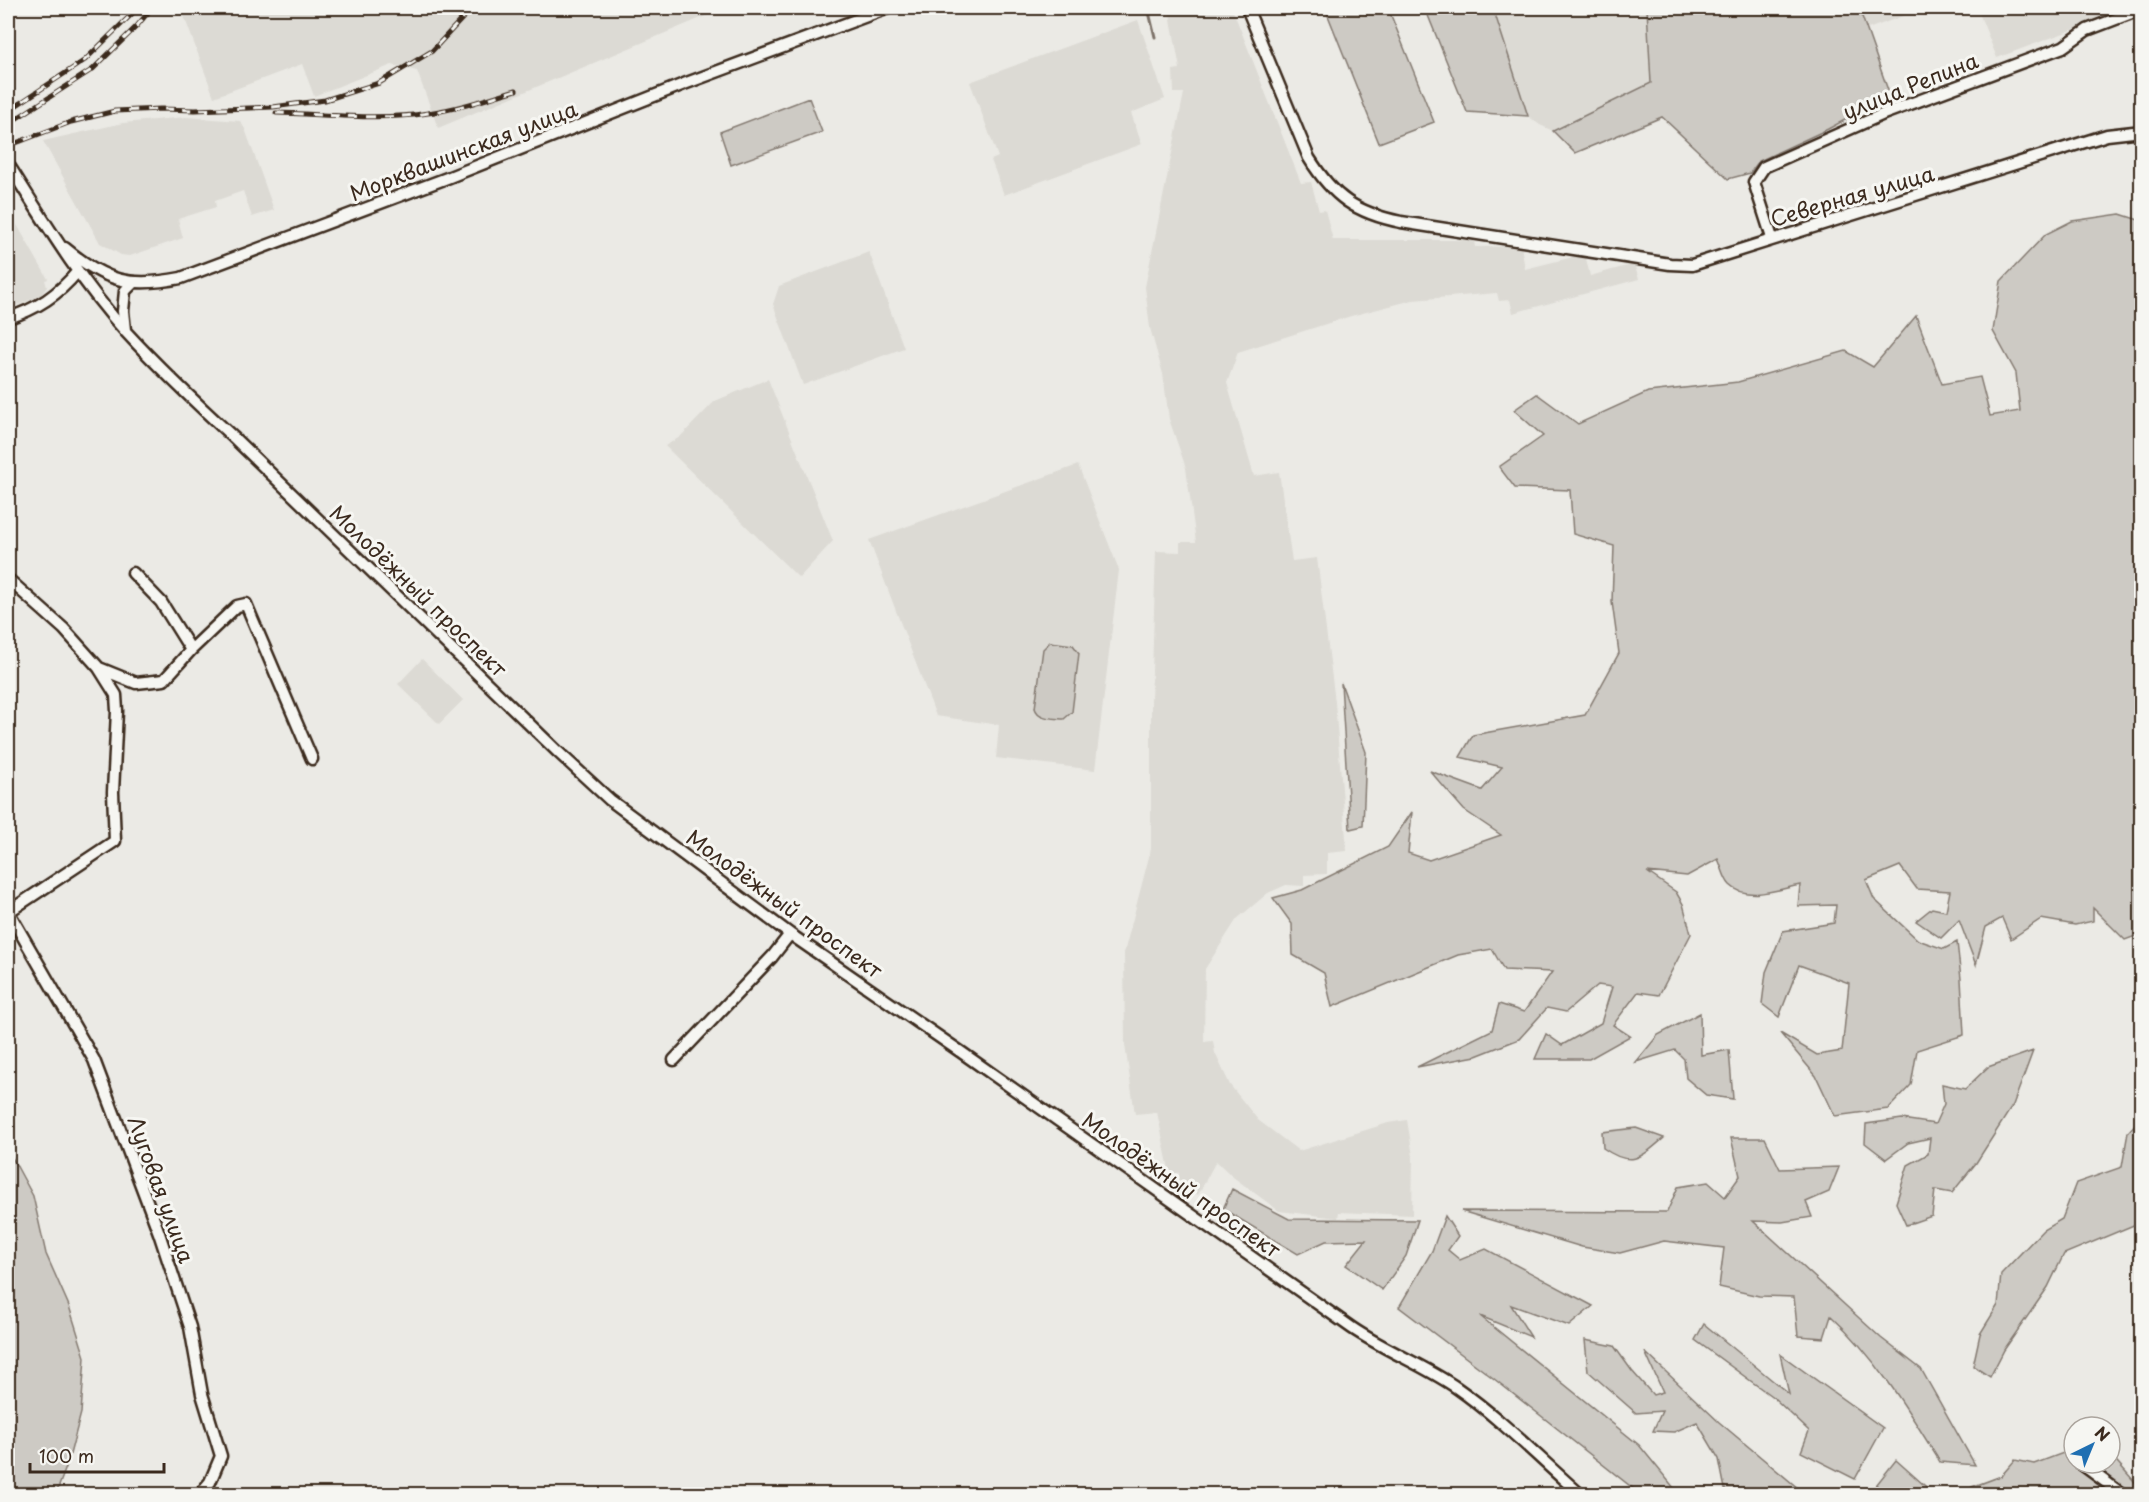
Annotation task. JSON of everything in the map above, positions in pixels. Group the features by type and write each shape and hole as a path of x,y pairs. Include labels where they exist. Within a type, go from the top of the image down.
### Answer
{"street":[{"name":"Морквашинская улица","path":"56,240 98,271 133,283 160,282 181,278 888,8"},
{"name":"Северная улица","path":"1247,8 1309,158 1320,176 1346,202 1376,217 1670,264 1692,265 1772,238 1942,188 2107,135 2142,131"},
{"name":"улица Репина","path":"1772,238 1754,182 1764,167 1886,113 2063,47 2087,30 2142,9"},
{"name":"Молодёжный проспект","path":"8,164 56,240 125,331 181,389 594,787 790,934 1374,1343 1454,1386 1495,1418 1580,1494"},
{"path":"8,318 45,302 62,289 78,271"},
{"path":"125,331 123,311 125,291 133,283"},
{"path":"133,573 161,602 191,650"},
{"path":"8,579 64,630 99,668 116,695 117,711 113,792 115,841 8,912"},
{"path":"99,668 136,683 164,680 191,650 237,606 246,604 312,759"},
{"name":"Луговая улица","path":"8,912 94,1060 159,1233 190,1327 202,1394 221,1456 210,1482 200,1494"},
{"path":"674,1060 772,957 790,934"},
{"path":"2096,1475 2122,1494"}],"shaded area":[{"path":"181,8 725,8 438,128 417,71 392,65 314,96 302,64 214,97"},
{"path":"1169,8 1232,8 1301,183 1311,182 1319,211 1325,210 1333,240 1474,240 1475,247 1521,246 1525,269 1585,254 1590,276 1634,264 1639,279 1513,313 1510,300 1499,301 1497,293 1413,300 1351,316 1238,352 1227,383 1254,476 1279,472 1292,561 1317,558 1335,702 1347,851 1327,853 1327,874 1304,875 1304,886 1286,885 1268,893 1237,919 1205,969 1204,1042 1213,1041 1215,1053 1230,1085 1258,1120 1299,1151 1388,1123 1407,1120 1413,1156 1412,1215 1339,1212 1338,1218 1279,1211 1233,1177 1216,1161 1198,1195 1178,1179 1179,1173 1170,1174 1157,1112 1135,1114 1125,1045 1124,953 1151,849 1151,702 1156,551 1180,552 1180,542 1196,542 1186,468 1169,419 1163,374 1150,328 1145,287 1184,93 1174,93 1173,70 1180,69"},
{"path":"1325,8 1388,8 1434,122 1379,143"},
{"path":"1425,8 1493,8 1528,116 1467,112"},
{"path":"1493,8 1647,8 1651,83 1553,131 1540,125 1528,116"},
{"path":"1647,8 1859,8 1890,96 1828,129 1759,161 1750,173 1728,179 1662,117 1575,153 1553,131 1651,83"},
{"path":"1859,8 1924,8 1868,29"},
{"path":"1977,8 2131,8 1997,58"},
{"path":"1138,20 1165,99 1131,113 1142,144 1004,195 991,160 998,157 970,82"},
{"path":"809,98 822,132 731,165 720,132"},
{"path":"186,117 240,121 245,129 274,210 252,217 243,191 215,201 216,207 178,219 183,238 130,256 121,255 100,243 43,141 123,123"},
{"path":"8,209 48,279 45,280 47,287 40,296 8,309"},
{"path":"2120,214 2142,221 2141,934 2125,940 2093,908 2093,921 2075,925 2041,919 2011,939 2002,918 1986,927 1976,965 1959,920 1941,938 1916,921 1932,908 1946,911 1950,891 1917,889 1900,866 1866,880 1874,899 1918,940 1944,949 1957,942 1964,1035 1917,1050 1911,1085 1888,1109 1835,1116 1816,1076 1780,1033 1817,1055 1842,1051 1849,983 1799,965 1779,1017 1762,1004 1766,972 1783,931 1834,923 1836,905 1798,906 1800,885 1754,894 1737,890 1728,882 1718,859 1687,876 1647,872 1676,892 1683,904 1691,934 1659,995 1638,992 1613,1025 1630,1036 1589,1059 1535,1059 1546,1034 1562,1045 1601,1023 1612,987 1598,985 1566,1012 1547,1008 1519,1039 1476,1056 1417,1067 1492,1030 1499,1004 1524,1012 1552,972 1504,970 1492,949 1458,955 1332,1007 1324,973 1293,955 1292,924 1273,898 1302,890 1388,847 1412,812 1408,853 1429,860 1501,835 1464,810 1430,771 1482,790 1502,767 1460,757 1473,735 1585,715 1619,653 1612,602 1614,546 1573,534 1570,490 1515,488 1499,467 1543,436 1514,410 1537,394 1578,424 1648,392 1738,382 1846,351 1873,367 1916,316 1942,384 1980,377 1990,416 2020,411 2016,373 1993,331 2001,281 2046,234 2072,221"},
{"path":"869,252 904,348 803,385 773,304 779,286"},
{"path":"768,379 833,541 799,578 665,446 680,437 715,401"},
{"path":"1078,465 1119,570 1095,770 996,758 999,725 936,716 869,540"},
{"path":"1050,642 1073,645 1079,653 1072,712 1064,719 1043,716 1035,708 1043,649"},
{"path":"422,659 463,700 439,724 398,684"},
{"path":"1341,683 1366,752 1363,826 1350,829"},
{"path":"1700,1013 1701,1055 1729,1050 1733,1099 1706,1095 1686,1078 1684,1059 1675,1050 1636,1062 1658,1035"},
{"path":"2033,1051 2013,1105 1976,1163 1952,1193 1935,1190 1932,1216 1906,1225 1896,1203 1908,1165 1928,1154 1930,1138 1908,1143 1886,1159 1865,1143 1866,1124 1902,1119 1935,1124 1944,1104 1942,1084 1965,1089 1988,1067"},
{"path":"2141,1118 2141,1222 2064,1254 2048,1287 2004,1350 1990,1377 1973,1366 1980,1334 1998,1305 2001,1274 2043,1230 2062,1219 2076,1183 2122,1167 2128,1132"},
{"path":"1636,1128 1664,1138 1649,1151 1629,1159 1621,1158 1603,1148 1602,1132"},
{"path":"1731,1138 1765,1138 1780,1169 1839,1167 1829,1192 1806,1202 1812,1217 1782,1222 1753,1221 1881,1338 1921,1369 1975,1465 1940,1462 1877,1367 1831,1316 1824,1338 1798,1336 1794,1297 1759,1296 1719,1287 1724,1248 1664,1241 1620,1253 1582,1247 1461,1211 1667,1212 1678,1187 1708,1182 1725,1197 1740,1176"},
{"path":"8,1150 33,1196 46,1254 69,1306 85,1357 81,1413 68,1462 56,1494 8,1494"},
{"path":"1232,1189 1289,1219 1418,1220 1406,1256 1382,1290 1346,1265 1366,1240 1326,1241 1298,1254 1223,1209"},
{"path":"1445,1216 1458,1236 1448,1250 1460,1260 1486,1249 1593,1306 1569,1326 1511,1305 1531,1337 1480,1316 1639,1445 1679,1494 1652,1494 1634,1489 1399,1307 1432,1251"},
{"path":"1704,1324 1789,1394 1780,1354 1883,1428 1855,1479 1801,1452 1809,1431 1774,1398 1695,1340"},
{"path":"1585,1340 1614,1346 1653,1395 1663,1392 1645,1352 1719,1422 1805,1494 1726,1494 1719,1459 1697,1422 1674,1432 1653,1431 1662,1411 1636,1413 1588,1371"},
{"path":"2062,1454 2062,1475 2122,1475 2122,1468 2142,1490 2141,1494 1966,1494 1972,1487 2001,1476 2015,1460 2034,1464"},
{"path":"1896,1460 1933,1493 1933,1494 1869,1494"}],"waterway":[{"path":"1148,8 1155,37"}],"railway":[{"path":"8,111 85,60 138,8"},
{"path":"8,124 93,69 152,8"},
{"path":"8,146 71,122 115,111 273,107 325,100 379,83 432,51 472,8"},
{"path":"276,113 391,117 450,109 516,90"}]}
